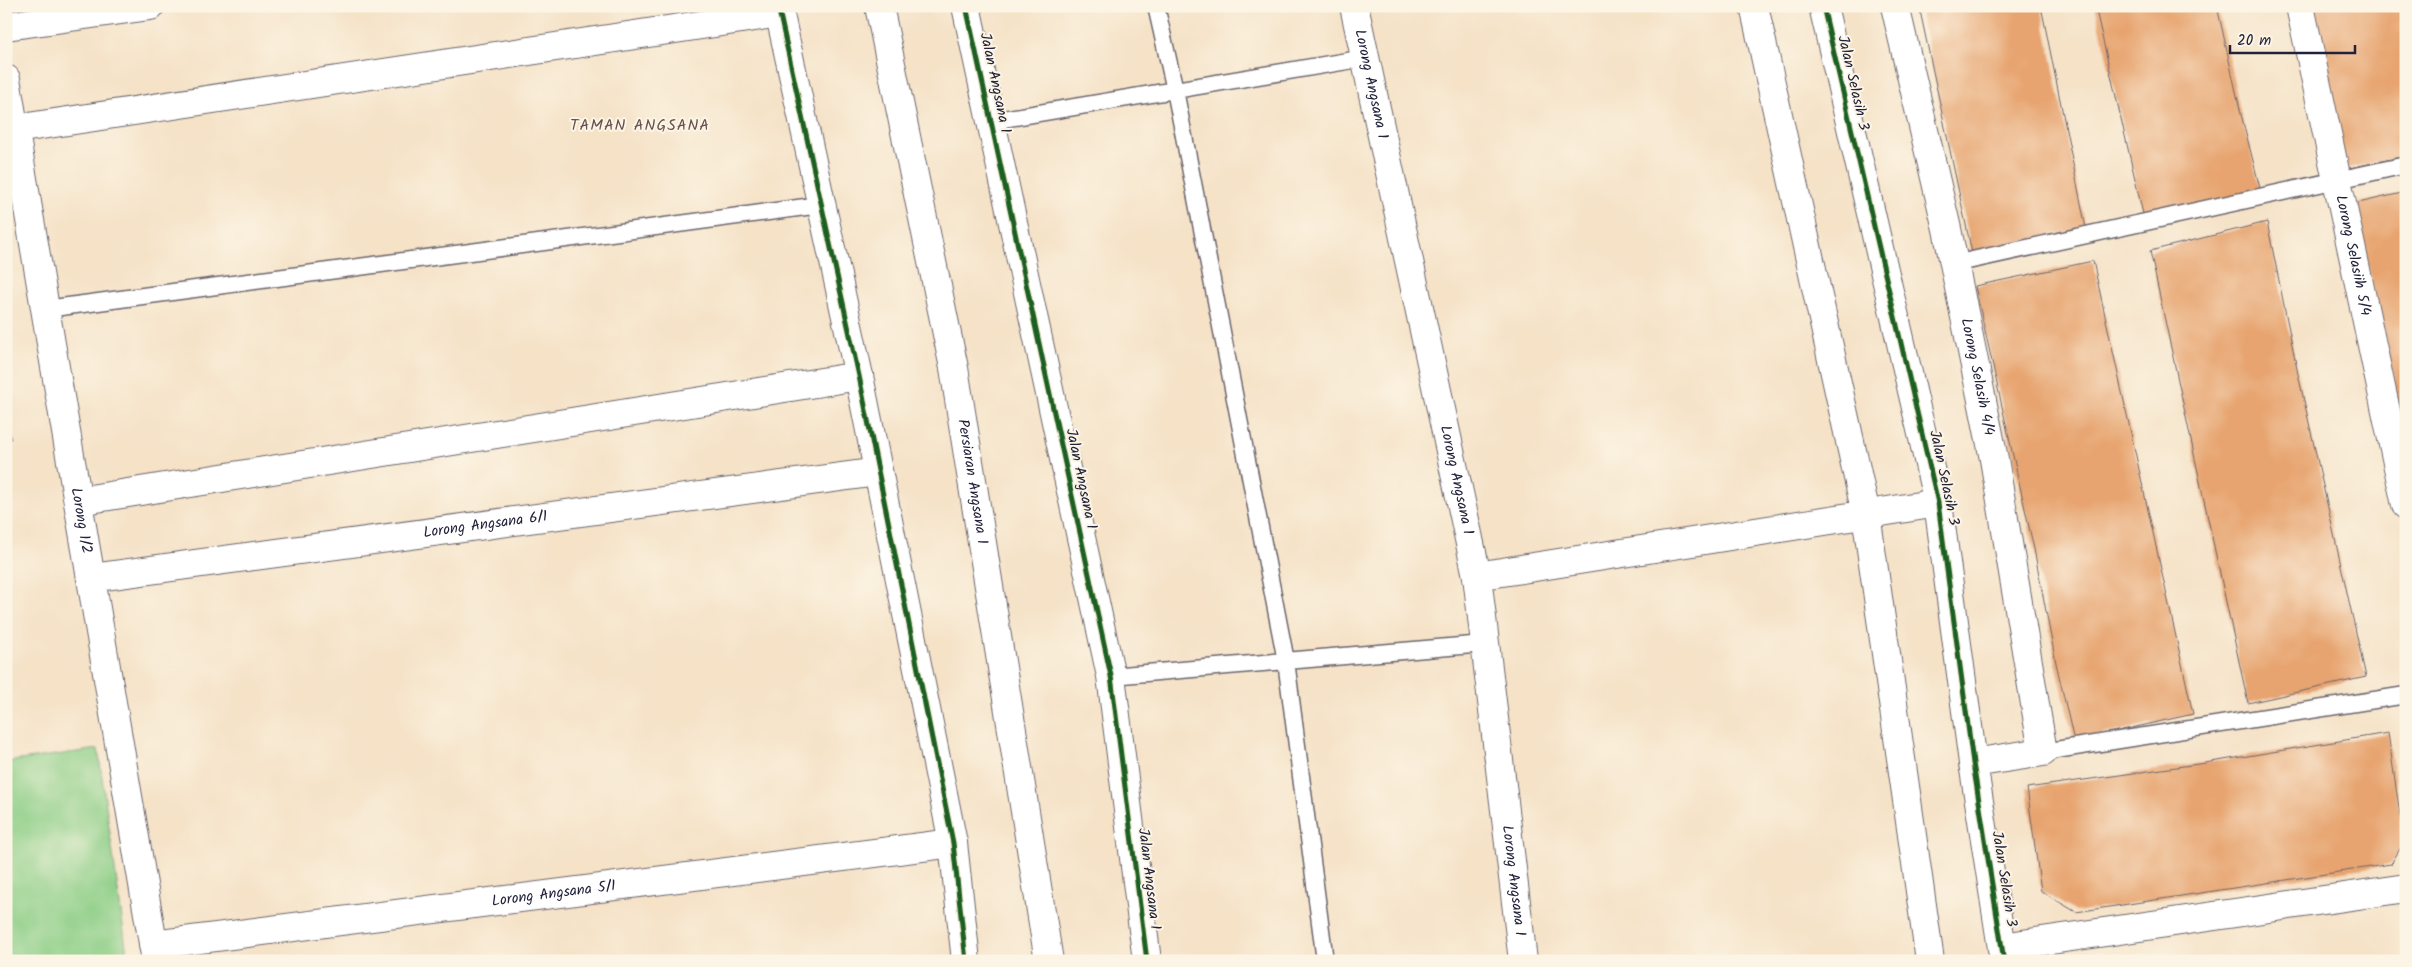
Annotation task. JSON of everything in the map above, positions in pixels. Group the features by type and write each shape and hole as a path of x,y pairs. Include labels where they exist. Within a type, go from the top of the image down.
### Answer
{"street":[{"path":"6,26 150,6"},
{"name":"Persiaran Angsana 1","path":"879,6 954,368 1049,961"},
{"name":"Jalan Angsana 1","path":"966,6 1112,676 1147,961"},
{"name":"Lorong Angsana 1","path":"1354,6 1477,576 1524,961"},
{"path":"1754,6 1866,514 1930,961"},
{"name":"Jalan Selasih 3","path":"1823,6 1938,503 1973,763 2003,954"},
{"name":"Lorong Selasih 4/4","path":"1895,6 1954,264 1994,459 2043,752"},
{"name":"Lorong Selasiih 5/4","path":"2300,6 2406,504"},
{"path":"15,129 779,10 820,205 859,376 953,843 966,961"},
{"name":"Lorong 1/2","path":"6,79 154,953"},
{"path":"78,502 859,376"},
{"name":"Lorong Angsana 6/1","path":"91,578 878,472"},
{"path":"1477,576 1938,503"},
{"path":"1973,763 2043,752"},
{"name":"Lorong Angsana 5/1","path":"154,953 953,843"},
{"path":"2003,954 2406,888"}],"lane":[{"path":"1156,6 1175,90 1286,661 1325,961"},
{"path":"991,120 1365,58"},
{"path":"1954,264 2406,165"},
{"path":"46,309 820,205"},
{"path":"1112,676 1484,644"},
{"path":"2043,752 2406,695"}],"green space":[{"path":"98,749 128,961 6,961 6,762"}],"building":[{"path":"1919,6 2041,6 2086,228 1972,253"},
{"path":"2095,6 2217,6 2241,114 2261,192 2144,218"},
{"path":"2309,6 2406,6 2406,156 2345,169"},
{"path":"2406,192 2406,428 2405,428 2354,204"},
{"path":"2267,222 2298,374 2366,677 2248,703 2150,251"},
{"path":"2093,261 2193,714 2074,741 2056,663 2034,549 1975,286"},
{"path":"6,415 11,439 6,440"},
{"path":"2388,733 2404,842 2391,864 2076,912 2041,891 2027,788 2205,763"}],"cycle path":[{"path":"778,6 859,376 953,843 966,961"},
{"path":"966,6 1111,676 1147,961"},
{"path":"1823,6 1938,503 1973,763 2004,961"}],"district":[{"name":"TAMAN ANGSANA","path":"640,125"}]}
